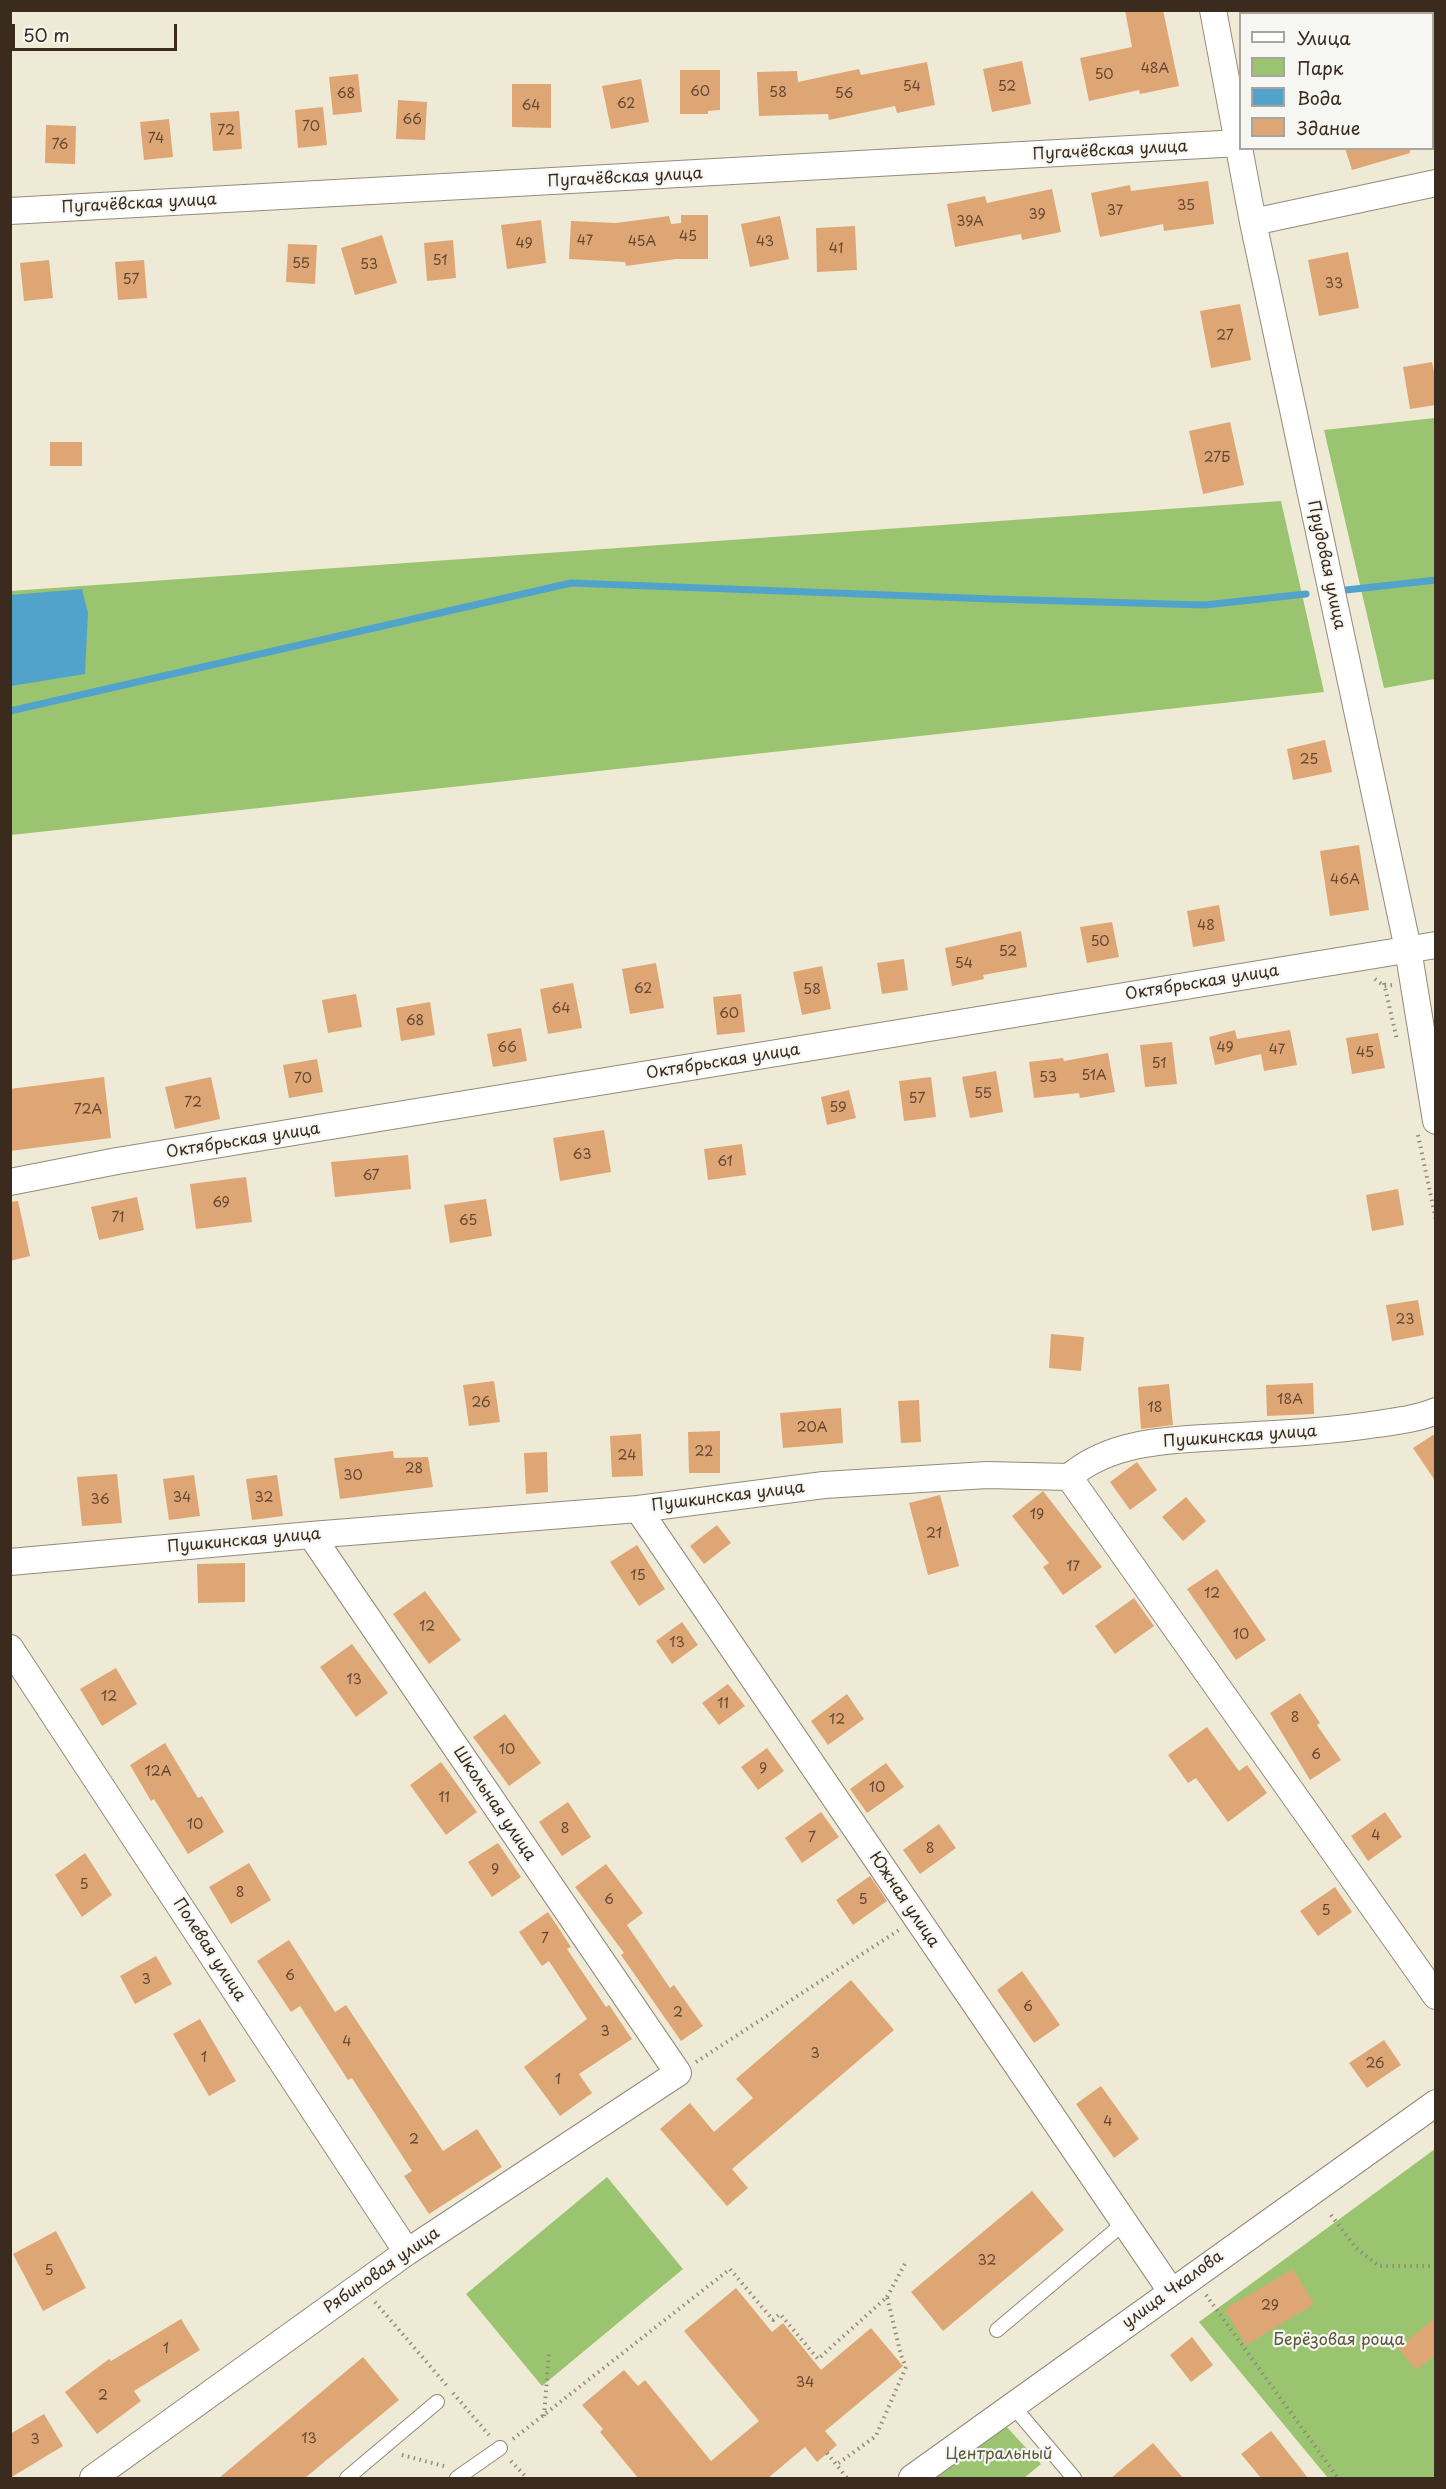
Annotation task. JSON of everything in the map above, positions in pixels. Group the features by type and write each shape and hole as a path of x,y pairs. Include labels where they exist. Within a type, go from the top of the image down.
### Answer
{"street":[{"name":"Прудовая улица","path":"1213,10 1239,143"},
{"name":"Пугачёвская улица","path":"10,211 1239,143"},
{"name":"Прудовая улица","path":"1240,150 1253,222 1408,949 1436,1121"},
{"path":"1253,222 1436,183"},
{"name":"Октябрьская улица","path":"10,1182 117,1161 1436,945"},
{"name":"Пушкинская улица","path":"10,1562 638,1509 824,1485 987,1475 1069,1477 1083,1465 1105,1454 1166,1440 1334,1431 1419,1418 1436,1411"},
{"path":"1069,1477 1436,1996"},
{"name":"Южная улица","path":"638,1509 1170,2291"},
{"name":"Школьная улица","path":"311,1535 678,2073"},
{"name":"Полевая улица","path":"10,1648 407,2252"},
{"name":"Рябиновая улица","path":"93,2478 407,2252 678,2073"},
{"name":"улица Чкалова","path":"912,2478 1170,2291 1436,2103"}],"lane":[{"path":"997,2330 1124,2223"},
{"path":"347,2478 436,2402"},
{"path":"1013,2406 1074,2478"},
{"path":"461,2475 500,2448"}],"path":[{"path":"678,2073 917,1919"},
{"path":"1331,2215 1356,2248 1379,2266 1436,2266"},
{"path":"500,2448 544,2417 730,2270 773,2319 780,2314 818,2359 887,2297 907,2260"},
{"path":"360,2285 527,2478"},
{"path":"836,2465 876,2436 906,2367 887,2297"},
{"path":"544,2417 549,2353"},
{"path":"381,2449 461,2475"},
{"path":"827,2454 847,2478"}],"green space":[{"path":"1435,418 1435,679 1384,688 1324,430"},
{"path":"1281,501 1324,692 11,835 11,591"},
{"name":"Берёзовая роща","path":"1435,2149 1435,2478 1328,2478 1199,2322"},
{"path":"607,2177 683,2269 542,2386 466,2294"},
{"name":"Центральный","path":"1003,2423 1041,2464 1024,2478 927,2478"}],"water":[{"path":"82,589 88,613 85,674 11,686 11,595"}],"building":[{"path":"1125,10 1163,10 1179,86 1140,94 1139,90 1089,101 1080,58 1132,47"},
{"path":"1022,61 1031,104 992,112 983,69"},
{"path":"927,62 935,105 897,113 895,106 829,120 828,114 759,116 757,72 797,71 798,82 859,69 861,75"},
{"path":"680,70 720,70 720,110 708,111 708,114 680,114"},
{"path":"358,74 362,112 333,115 329,77"},
{"path":"641,79 649,122 611,129 602,86"},
{"path":"512,84 551,84 551,128 512,127"},
{"path":"398,100 427,102 425,140 396,139"},
{"path":"323,107 327,145 298,148 295,110"},
{"path":"239,111 242,149 213,151 210,113"},
{"path":"169,119 173,157 144,160 140,122"},
{"path":"46,125 76,126 75,164 45,163"},
{"path":"1346,150 1410,150 1410,153 1352,170"},
{"path":"1208,181 1214,224 1164,231 1163,224 1100,237 1091,193 1130,185 1131,191"},
{"path":"1052,189 1061,232 1022,240 1021,234 955,247 947,204 985,196 987,203"},
{"path":"681,215 708,215 708,259 676,259 626,266 625,262 569,259 571,221 616,223 669,216 671,224 681,223"},
{"path":"780,216 789,259 750,267 741,224"},
{"path":"541,220 546,263 507,269 501,225"},
{"path":"855,226 857,270 817,272 816,228"},
{"path":"382,235 397,283 355,295 341,248"},
{"path":"453,240 456,278 427,281 424,243"},
{"path":"288,244 317,245 315,284 286,282"},
{"path":"1348,252 1359,308 1319,316 1308,260"},
{"path":"49,260 53,298 24,301 20,263"},
{"path":"144,260 147,298 118,300 115,262"},
{"path":"1240,304 1251,360 1211,368 1200,311"},
{"path":"1432,362 1436,381 1436,405 1410,409 1403,367"},
{"path":"1230,422 1244,485 1203,494 1189,431"},
{"path":"50,442 82,442 82,466 50,466"},
{"path":"1325,740 1332,772 1293,780 1287,749"},
{"path":"1359,845 1369,910 1330,916 1320,851"},
{"path":"1219,905 1225,941 1193,947 1187,911"},
{"path":"1112,922 1119,957 1087,963 1080,927"},
{"path":"1021,931 1027,967 983,975 984,979 952,986 945,948"},
{"path":"904,959 908,990 882,994 877,963"},
{"path":"656,963 664,1008 630,1014 622,969"},
{"path":"822,966 831,1009 802,1015 793,972"},
{"path":"573,983 582,1028 548,1034 540,989"},
{"path":"356,994 362,1027 328,1033 322,1000"},
{"path":"741,994 745,1032 717,1035 713,997"},
{"path":"430,1002 435,1035 401,1041 396,1008"},
{"path":"521,1028 527,1061 493,1067 487,1034"},
{"path":"1235,1030 1237,1039 1290,1030 1297,1065 1264,1071 1261,1054 1215,1065 1209,1037"},
{"path":"1378,1033 1385,1068 1352,1074 1346,1038"},
{"path":"1172,1042 1177,1084 1145,1087 1140,1045"},
{"path":"1108,1053 1115,1092 1080,1098 1079,1093 1034,1098 1029,1062 1063,1058 1064,1061"},
{"path":"317,1059 323,1092 289,1098 283,1065"},
{"path":"996,1071 1003,1112 970,1118 962,1077"},
{"path":"104,1077 111,1138 10,1151 10,1089"},
{"path":"211,1077 220,1119 175,1129 165,1087"},
{"path":"931,1077 936,1117 904,1121 899,1081"},
{"path":"849,1090 856,1118 827,1125 821,1097"},
{"path":"604,1130 611,1172 560,1181 553,1138"},
{"path":"742,1144 746,1175 708,1180 704,1149"},
{"path":"408,1155 411,1189 335,1197 331,1162"},
{"path":"246,1177 252,1222 196,1229 190,1184"},
{"path":"1398,1189 1404,1225 1372,1231 1366,1195"},
{"path":"137,1197 144,1230 99,1240 91,1207"},
{"path":"486,1199 492,1236 450,1243 444,1205"},
{"path":"18,1201 30,1256 10,1261 10,1202"},
{"path":"1418,1300 1424,1335 1392,1341 1386,1305"},
{"path":"1051,1334 1084,1337 1081,1371 1049,1368"},
{"path":"494,1381 500,1422 469,1426 463,1385"},
{"path":"1313,1383 1314,1414 1267,1416 1266,1385"},
{"path":"1169,1384 1173,1425 1141,1429 1138,1387"},
{"path":"919,1400 921,1442 901,1443 898,1401"},
{"path":"841,1408 843,1443 783,1448 780,1413"},
{"path":"720,1431 720,1473 689,1473 688,1432"},
{"path":"1436,1433 1436,1482 1413,1448"},
{"path":"641,1434 643,1476 612,1477 610,1436"},
{"path":"393,1451 394,1458 428,1457 433,1487 340,1499 334,1458"},
{"path":"547,1452 548,1492 526,1494 524,1453"},
{"path":"1137,1462 1157,1490 1130,1510 1110,1482"},
{"path":"117,1474 122,1523 82,1526 77,1477"},
{"path":"194,1475 200,1516 169,1520 163,1479"},
{"path":"277,1475 283,1516 252,1520 246,1479"},
{"path":"1043,1491 1102,1567 1063,1595 1043,1567 1049,1563 1012,1516"},
{"path":"940,1495 959,1566 928,1575 909,1503"},
{"path":"1186,1497 1206,1521 1183,1541 1162,1517"},
{"path":"717,1525 731,1543 704,1564 690,1546"},
{"path":"637,1545 665,1589 639,1606 610,1562"},
{"path":"245,1563 245,1602 198,1603 197,1564"},
{"path":"1217,1569 1266,1640 1236,1660 1187,1589"},
{"path":"425,1591 461,1640 429,1664 393,1614"},
{"path":"1134,1598 1154,1626 1115,1654 1095,1626"},
{"path":"682,1622 698,1645 672,1664 656,1641"},
{"path":"352,1644 388,1693 356,1717 320,1667"},
{"path":"116,1668 137,1704 102,1726 80,1689"},
{"path":"728,1684 745,1706 719,1725 702,1703"},
{"path":"1300,1693 1320,1723 1317,1725 1341,1760 1310,1780 1270,1713"},
{"path":"847,1694 864,1719 828,1745 811,1721"},
{"path":"505,1714 541,1763 509,1786 473,1737"},
{"path":"1207,1727 1239,1771 1247,1765 1267,1793 1228,1822 1196,1778 1188,1783 1168,1755"},
{"path":"165,1743 198,1798 202,1796 224,1832 188,1854 154,1799 151,1801 130,1765"},
{"path":"767,1748 784,1771 758,1790 741,1767"},
{"path":"441,1762 477,1812 446,1835 410,1785"},
{"path":"886,1763 904,1787 867,1813 850,1789"},
{"path":"568,1802 591,1837 562,1856 539,1822"},
{"path":"821,1812 839,1837 802,1863 785,1838"},
{"path":"1385,1812 1402,1837 1368,1861 1351,1836"},
{"path":"939,1824 956,1848 920,1874 903,1850"},
{"path":"498,1843 521,1877 492,1897 468,1862"},
{"path":"85,1853 112,1895 82,1917 55,1875"},
{"path":"249,1863 271,1900 231,1924 209,1887"},
{"path":"606,1864 643,1913 627,1925 670,1988 674,1985 703,2026 681,2041 621,1955 624,1953 575,1887"},
{"path":"870,1876 887,1901 853,1925 836,1900"},
{"path":"1335,1887 1352,1912 1318,1936 1300,1911"},
{"path":"548,1912 571,1947 567,1949 606,2007 609,2005 632,2039 579,2074 592,2093 560,2116 524,2067 587,2019 549,1961 542,1966 519,1932"},
{"path":"289,1940 335,2012 346,2005 443,2151 477,2129 502,2167 429,2214 404,2176 412,2171 352,2078 348,2080 300,2006 291,2012 257,1961"},
{"path":"156,1956 172,1984 135,2004 120,1976"},
{"path":"1022,1971 1060,2025 1034,2043 997,1990"},
{"path":"851,1980 894,2030 732,2169 748,2188 727,2206 660,2129 690,2103 714,2132 753,2098 736,2079"},
{"path":"200,2019 236,2081 209,2096 173,2034"},
{"path":"1384,2040 1401,2065 1367,2088 1349,2063"},
{"path":"1101,2086 1139,2139 1114,2158 1076,2104"},
{"path":"1032,2191 1064,2230 943,2331 911,2292"},
{"path":"56,2231 86,2288 43,2311 13,2254"},
{"path":"1293,2269 1314,2304 1246,2345 1225,2309"},
{"path":"736,2288 772,2332 783,2323 821,2370 871,2328 903,2366 825,2431 837,2445 817,2462 805,2447 768,2478 638,2478 600,2432 603,2429 582,2405 624,2370 638,2386 645,2380 711,2461 759,2421 684,2331"},
{"path":"1436,2317 1436,2354 1416,2370 1398,2348"},
{"path":"181,2319 200,2350 134,2391 141,2401 97,2434 65,2392 109,2359 111,2361"},
{"path":"1192,2337 1213,2365 1191,2382 1170,2355"},
{"path":"363,2357 399,2400 305,2478 219,2478"},
{"path":"44,2414 63,2446 10,2478 10,2434"},
{"path":"1271,2431 1308,2478 1261,2478 1241,2454"},
{"path":"1153,2443 1183,2478 1111,2478"}],"waterway":[{"path":"1346,590 1436,580"},
{"path":"10,711 571,583 1205,605 1306,594"}]}
